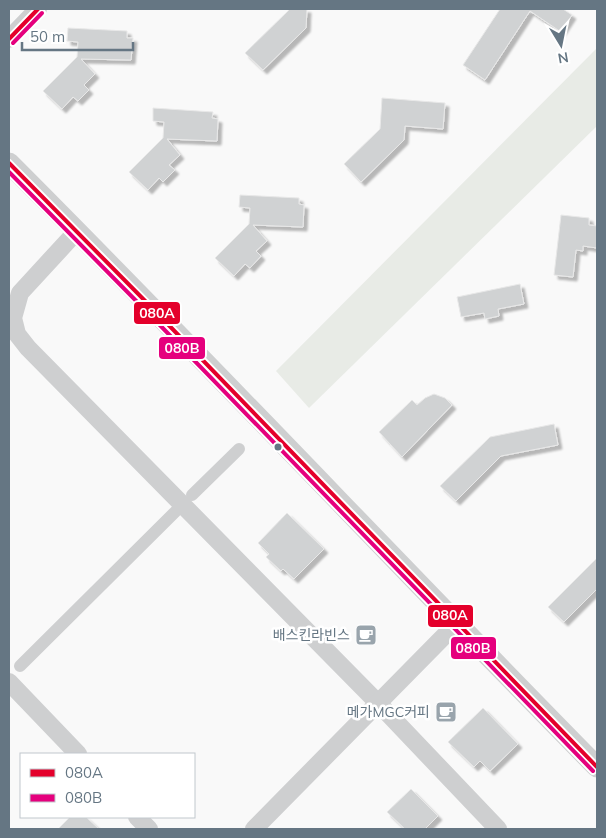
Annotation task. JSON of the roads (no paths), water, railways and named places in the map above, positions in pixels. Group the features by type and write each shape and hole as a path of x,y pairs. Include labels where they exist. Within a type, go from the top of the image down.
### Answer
{"street":[{"path":"9,39 38,9"},
{"path":"9,163 597,767"},
{"path":"77,231 20,293 13,318 17,334 28,348 378,703 498,829"},
{"path":"192,495 238,449"},
{"path":"20,666 176,511"},
{"path":"254,829 456,624"},
{"path":"9,682 77,753"},
{"path":"138,818 149,829"}],"place":[{"name":"배스킨라빈스","path":"366,635"},
{"name":"메가MGC커피","path":"446,712"}]}
